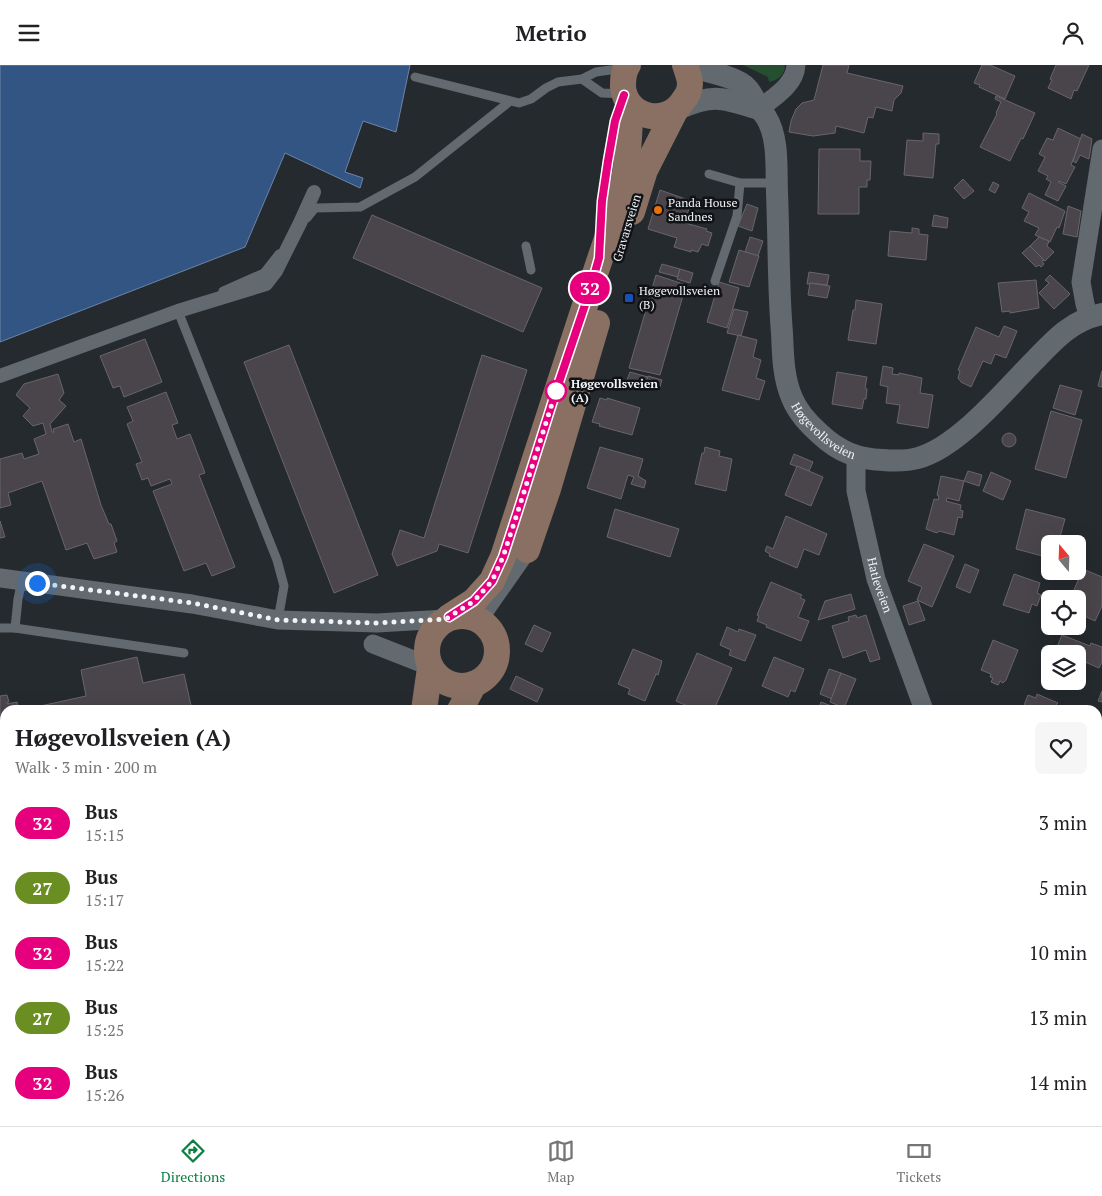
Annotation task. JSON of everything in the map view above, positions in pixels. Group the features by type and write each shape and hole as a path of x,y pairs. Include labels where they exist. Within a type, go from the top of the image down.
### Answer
{"main road":[{"name":"Gravarsveien","path":"527,550 548,489 645,170 677,110 689,93 690,83 685,65"},
{"name":"Gravarsveien","path":"449,617 474,601 492,581 503,557 618,204 627,164 627,100 623,78 627,66"},
{"path":"627,100 636,111 646,115 656,117 677,110"},
{"path":"470,616 480,620 494,636 497,646 496,658 492,669 484,678 474,683 464,686 449,684 436,676 430,667 426,655 427,644 430,634 437,625 470,616"},
{"path":"425,705 430,667"},
{"path":"463,705 474,683"}],"street":[{"name":"Høgevollsveien","path":"685,65 728,76 746,87 766,118 775,149 779,298 785,376 792,399 806,421 830,444 856,457 894,461 918,458 936,450 958,435 1058,337 1074,324 1096,316"},
{"path":"677,110 697,100 712,98 725,99 759,109 788,86 796,75 796,65"},
{"path":"1096,316 1085,304 1081,282 1102,149"},
{"path":"0,376 178,311 266,284 276,271 314,192"},
{"name":"Hatleveien","path":"856,457 856,491 876,579 922,705"},
{"path":"0,577 192,603 278,620 377,623 449,617 484,610 527,550"},
{"path":"373,643 430,667"}],"lane":[{"path":"415,77 509,102 523,103 558,82 582,79 596,73 627,66"},
{"path":"582,79 602,93 627,100"},
{"path":"278,620 284,587 277,560 178,311 264,273 315,207 360,207 415,177 509,102"},
{"path":"709,174 740,183 777,183"},
{"path":"715,281 736,216 740,183"},
{"path":"526,246 531,270"},
{"path":"15,628 22,580"},
{"path":"0,628 15,628 184,653"}],"green space":[{"path":"743,65 785,65 784,72 780,77 769,82 768,77"}],"water":[{"path":"0,65 410,65 396,132 363,121 345,172 363,178 360,188 285,153 245,247 0,342"}],"building":[{"path":"823,65 849,65 847,73 903,86 901,93 894,100 892,111 876,107 873,118 868,117 864,133 836,126 835,133 813,136 789,132 796,109 802,103 814,100"},
{"path":"982,65 990,65 1015,76 1005,99 974,83"},
{"path":"1056,65 1089,65 1077,91 1074,90 1071,99 1048,88"},
{"path":"996,96 1035,113 1010,161 980,147 1001,102 995,99"},
{"path":"1058,128 1081,139 1071,165 1075,167 1066,184 1058,182 1066,186 1058,201 1045,195 1051,182 1046,179 1048,176 1038,171 1045,157 1039,154 1047,138 1053,140"},
{"path":"923,133 939,134 939,144 936,144 933,178 904,175 907,140 923,141"},
{"path":"1082,134 1092,139 1089,159 1080,155 1076,163 1073,161"},
{"path":"819,149 860,149 860,161 871,161 870,180 867,180 867,187 859,187 859,214 818,214"},
{"path":"963,179 974,191 964,199 954,188"},
{"path":"993,182 999,185 995,193 989,190"},
{"path":"660,190 691,201 685,223 707,229 706,231 712,233 708,246 702,244 698,252 691,250 691,252 674,247 677,238 648,229"},
{"path":"1029,193 1065,211 1059,228 1057,227 1050,242 1035,235 1039,228 1024,221 1029,212 1022,208"},
{"path":"747,204 758,208 752,231 738,226"},
{"path":"1068,206 1081,211 1077,237 1063,234"},
{"path":"372,215 542,288 523,332 353,258"},
{"path":"934,215 948,218 947,228 932,226"},
{"path":"912,228 919,229 919,234 928,235 926,260 888,256 890,231 912,233"},
{"path":"750,237 763,241 758,256 745,252"},
{"path":"1039,237 1049,241 1047,246 1054,252 1045,261 1030,246"},
{"path":"1030,246 1044,260 1042,261 1044,264 1041,267 1039,265 1036,267 1022,253"},
{"path":"739,250 759,256 749,287 729,282"},
{"path":"662,264 680,269 678,277 659,272"},
{"path":"680,269 693,273 690,283 677,279"},
{"path":"809,272 829,275 827,285 807,284"},
{"path":"656,275 686,285 660,375 629,368"},
{"path":"1050,275 1070,294 1054,309 1039,293 1049,283 1045,280"},
{"path":"1036,280 1039,308 1010,313 1010,311 1002,312 998,283"},
{"path":"719,282 739,288 727,328 707,322"},
{"path":"810,283 830,286 827,298 808,295"},
{"path":"856,300 882,304 876,344 848,340"},
{"path":"734,309 748,312 741,336 727,333"},
{"path":"1004,326 1017,331 1006,358 995,354 991,364 983,361 971,387 961,382 958,378 960,371 958,370 976,327 999,337"},
{"path":"738,335 757,340 753,357 761,360 756,378 765,381 759,400 722,390"},
{"path":"145,339 162,382 124,397 120,386 113,388 100,356"},
{"path":"289,345 378,575 334,593 244,362"},
{"path":"482,355 527,370 468,553 439,544 437,551 397,566 392,554 400,530 424,538"},
{"path":"883,366 893,368 892,374 899,375 899,373 922,378 920,393 933,395 928,428 897,423 900,405 886,403 888,387 880,385"},
{"path":"1102,371 1102,387 1098,386"},
{"path":"630,372 648,377 645,386 627,380"},
{"path":"837,372 867,377 866,399 864,399 862,409 832,404"},
{"path":"58,374 64,393 59,400 66,406 50,424 52,432 54,432 53,429 68,424 74,442 81,439 101,505 117,541 114,543 117,552 94,559 87,543 66,550 42,481 8,493 11,505 0,508 0,459 22,453 24,459 39,454 34,439 46,434 43,423 33,426 23,416 30,408 16,395 24,384"},
{"path":"648,376 662,380 659,390 645,386"},
{"path":"1060,385 1082,391 1075,415 1053,408"},
{"path":"166,392 178,423 172,425 177,439 190,434 205,473 199,475 235,567 212,576 206,563 184,571 153,491 172,484 170,479 151,486 148,478 142,480 136,464 142,462 127,424 133,421 127,407"},
{"path":"600,398 607,400 607,398 640,408 632,435 599,426 600,424 592,422"},
{"path":"1051,411 1082,420 1066,478 1035,469"},
{"path":"1006,433 1012,433 1016,440 1012,447 1006,447 1002,443 1002,437"},
{"path":"600,447 643,459 638,476 646,481 644,488 631,484 634,477 628,475 621,499 587,488"},
{"path":"705,447 720,451 719,456 732,459 726,491 695,484"},
{"path":"794,454 813,462 809,471 790,464"},
{"path":"797,466 823,477 811,506 785,495"},
{"path":"968,471 982,475 979,486 964,481"},
{"path":"991,472 1011,481 1003,500 983,491"},
{"path":"941,476 964,481 959,501 947,498 946,501 961,505 960,510 963,511 962,518 958,517 954,535 939,531 937,533 926,529 934,499 938,500 939,496 937,495"},
{"path":"615,509 679,529 670,557 607,537"},
{"path":"1026,509 1065,519 1061,535 1041,535 1041,556 1016,549"},
{"path":"786,516 827,534 819,555 804,549 797,568 769,556 770,554 765,551 767,546 773,549"},
{"path":"0,521 5,537 0,538"},
{"path":"924,544 954,556 932,607 917,600 922,587 908,581"},
{"path":"965,564 979,570 970,593 956,587"},
{"path":"1086,570 1102,577 1102,606 1095,621 1086,617 1086,590 1074,590 1078,580 1086,580"},
{"path":"1014,574 1040,583 1037,593 1041,595 1037,606 1032,604 1029,613 1003,605"},
{"path":"771,582 802,595 800,598 805,600 798,617 809,621 801,641 766,627 767,625 757,621 759,616 757,615"},
{"path":"851,594 855,609 818,620 825,601"},
{"path":"918,601 925,620 909,625 903,606"},
{"path":"856,615 857,618 866,615 880,659 870,662 866,650 843,658 832,626 849,621 848,617"},
{"path":"534,625 551,633 542,652 525,644"},
{"path":"727,627 738,632 739,629 756,635 745,661 729,655 731,650 720,645"},
{"path":"1062,635 1090,646 1091,643 1102,647 1102,662 1099,668 1086,662 1086,645 1058,645"},
{"path":"993,640 1018,650 1006,680 1003,683 1000,681 998,685 991,682 993,678 990,677 991,674 981,670"},
{"path":"633,649 662,661 658,675 656,674 645,701 628,694 630,689 618,684"},
{"path":"697,653 732,668 716,705 685,705 676,701"},
{"path":"137,657 143,683 184,674 191,705 45,705 86,696 81,670"},
{"path":"774,657 804,669 795,692 791,690 788,697 762,686"},
{"path":"829,669 841,673 832,699 820,694"},
{"path":"841,673 856,679 845,705 837,705 830,702"},
{"path":"516,676 543,689 537,702 510,689"},
{"path":"1102,691 1102,702 1098,701"},
{"path":"1037,694 1058,703 1056,705 1024,705 1028,695 1036,698"},
{"path":"7,695 9,702 7,704 17,702 18,705 0,705 0,696"}],"bus line":[{"name":"32","path":"449,617 474,601 492,581 503,557 599,258 602,201 608,161 615,121 624,95"}],"place":[{"name":"Panda House Sandnes","path":"658,210"},
{"name":"Høgevollsveien (B)","path":"629,298"},
{"name":"Høgevollsveien (A)","path":"556,391"}],"route":[{"path":"37,583 192,603 278,620 377,623 446,619 474,601 492,581 503,557 557,388 556,391"}]}
